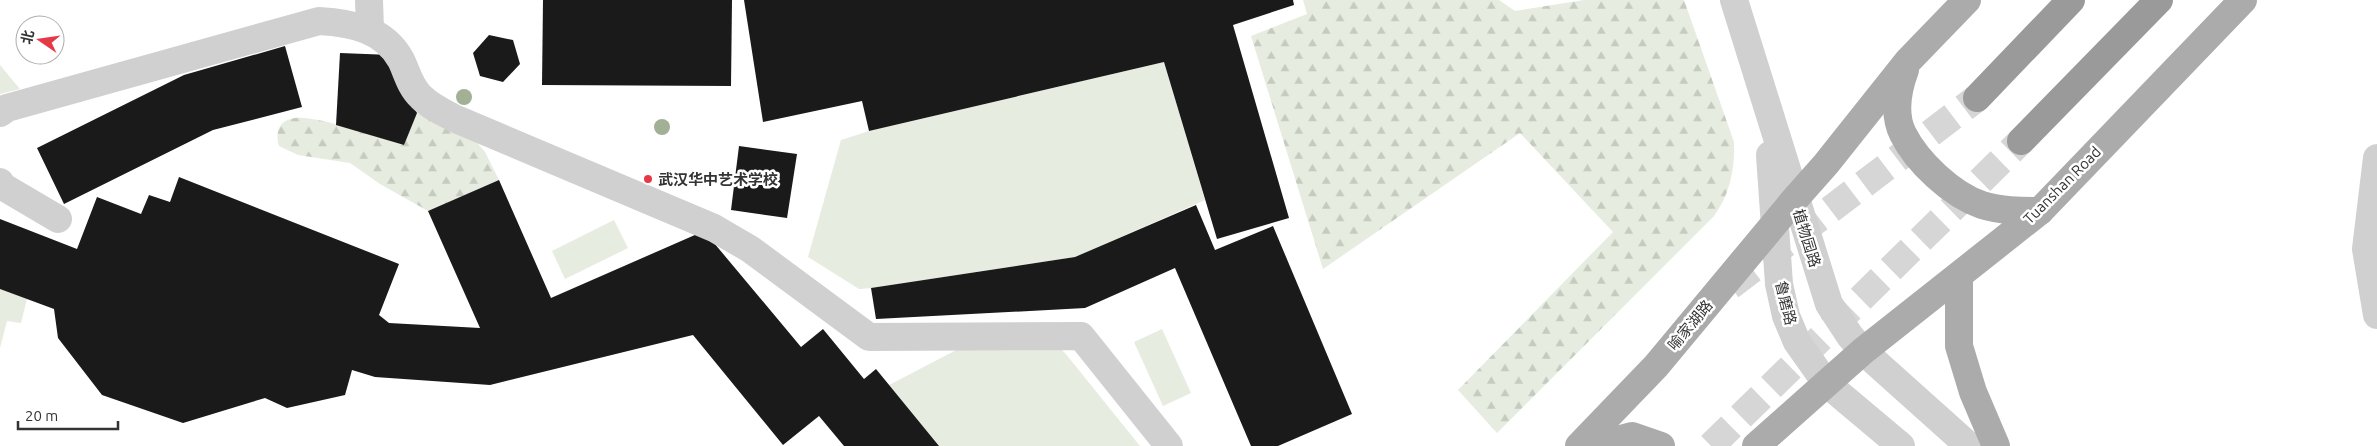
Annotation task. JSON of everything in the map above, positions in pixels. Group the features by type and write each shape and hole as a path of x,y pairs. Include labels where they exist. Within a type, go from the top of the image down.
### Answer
{"highway":[{"path":"1977,98 2072,0"},
{"path":"2021,142 2159,0"}],"main road":[{"path":"1795,199 1826,164 1908,61 1967,0"},
{"name":"Tuanshan Road","path":"1863,351 2040,211 2243,0"},
{"path":"1908,61 1898,88 1900,122 1903,133 1934,172 1955,190 1980,204 2011,211 2040,211"},
{"name":"喻家湖路","path":"1579,446 1656,366 1795,199"},
{"path":"1959,276 1960,346 1973,392 1996,446"},
{"path":"1756,446 1863,351"},
{"path":"1594,446 1632,436 1661,446"}],"street":[{"path":"370,0 370,30"},
{"path":"1734,0 1769,116"},
{"path":"0,113 17,105 319,21 350,24 370,30 386,41 394,50 413,87 433,107 466,123 714,228 750,249 869,337 1080,336 1169,446"},
{"name":"植物园路","path":"1769,116 1828,304 1863,351"},
{"name":"鲁磨路","path":"1769,116 1780,284 1786,316 1797,342 1826,383 1901,446"},
{"path":"2377,158 2366,249 2377,315"},
{"path":"0,182 2,186 58,219"},
{"path":"1863,351 1969,446"}],"green space":[{"path":"1303,0 1499,0 1515,11 1584,0 1684,0 1734,142 1734,162 1728,190 1714,216 1497,433 1458,390 1613,232 1520,133 1323,269 1251,36 1307,14"},
{"path":"1164,62 1205,200 1075,257 872,288 859,289 808,257 841,140 869,131"},
{"path":"0,65 20,89 0,94"},
{"path":"417,113 474,139 485,152 499,180 428,211 380,184 350,163 298,155 279,146 278,132 280,127 285,121 295,118 333,123 404,145"},
{"path":"614,220 628,248 565,279 552,251"},
{"path":"0,289 27,299 21,323 7,321 0,348"},
{"path":"1162,329 1191,393 1163,406 1134,342"},
{"path":"1050,339 1065,353 1140,446 939,446 889,385 966,345"}],"building":[{"path":"543,0 732,0 731,86 542,85"},
{"path":"744,0 1293,0 1294,5 1233,25 1289,218 1217,239 1164,62 869,131 862,101 763,122"},
{"path":"489,35 513,40 520,64 503,82 480,76 473,53"},
{"path":"285,46 302,107 213,130 64,204 37,148 184,75"},
{"path":"340,53 391,55 417,113 404,145 336,125"},
{"path":"739,146 797,154 787,218 731,210"},
{"path":"179,177 399,264 379,315 389,323 480,328 428,211 499,180 551,298 704,231 801,347 823,329 864,379 876,369 939,446 844,446 819,416 783,445 693,335 490,385 375,377 352,370 345,395 287,408 265,398 183,423 102,395 58,338 54,309 0,289 0,219 77,249 97,197 141,214 149,195 170,202"},
{"path":"1196,205 1215,250 1273,226 1352,414 1278,446 1251,446 1175,268 1085,308 876,319 871,288 1075,257"}],"tunnel":[{"path":"1730,286 1977,98"},
{"path":"1711,446 2021,141"}],"place":[{"name":"武汉华中艺术学校","path":"648,179"}]}
